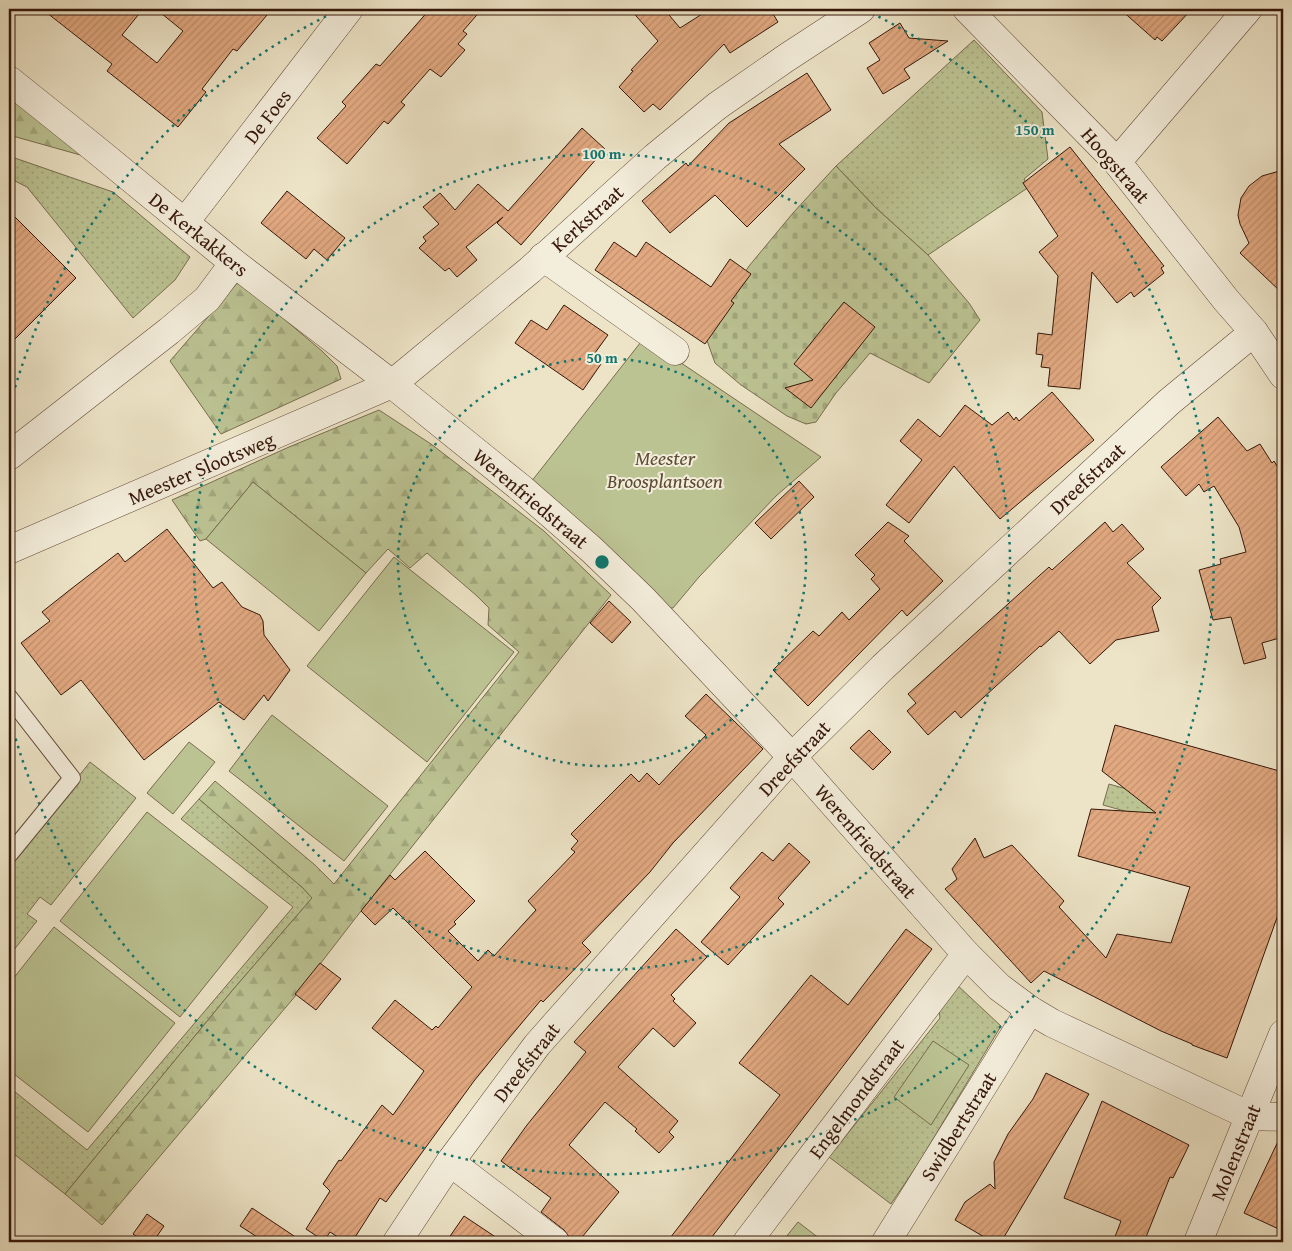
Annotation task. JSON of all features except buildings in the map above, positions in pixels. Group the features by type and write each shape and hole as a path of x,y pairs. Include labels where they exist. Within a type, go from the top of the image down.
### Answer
{"street":[{"name":"De Foes","path":"185,222 349,9"},
{"name":"Kerkstraat","path":"392,384 543,258 655,157 718,106 786,58 861,9"},
{"name":"Hoogstraat","path":"967,9 1117,162 1226,300 1254,332 1283,375"},
{"path":"1117,162 1248,9"},
{"name":"De Kerkakkers","path":"9,80 234,263 392,384"},
{"path":"543,258 675,351"},
{"path":"9,456 207,299 234,263"},
{"name":"Dreefstraat","path":"397,1242 450,1162 536,1045 792,757 883,667 1169,402 1254,332"},
{"name":"Meester Slootsweg","path":"9,550 392,384"},
{"name":"Werenfriedstraat","path":"392,384 522,489 592,550 643,599 792,757 998,988 1052,1023 1250,1116"},
{"name":"Engelmondstraat","path":"746,1242 966,954"},
{"name":"Swidbertstraat","path":"886,1242 1030,1010"},
{"name":"Molenstraat","path":"1198,1242 1283,1034"},
{"path":"1250,1116 1283,1117"},
{"path":"450,1162 555,1242"}],"lane":[{"path":"9,697 72,778 9,855"}],"green space":[{"path":"974,40 1042,112 1048,159 1024,179 1029,187 928,255 876,208 836,166"},
{"path":"9,97 84,156 9,135"},
{"path":"9,156 113,192 190,257 175,280 133,318 27,187 9,178"},
{"path":"836,166 876,208 928,255 969,303 980,320 929,383 870,353 836,393 816,422 806,424 787,416 741,385 715,363 705,335 749,266 793,213"},
{"path":"239,281 322,351 337,366 341,379 221,434 170,361"},
{"name":"Meester Broosplantsoen","path":"644,338 821,457 776,496 699,577 673,608 669,608 531,482"},
{"path":"379,410 431,444 544,531 611,595 297,994 102,1225 65,1194 231,992 312,898 303,888 199,799 215,781 315,865 334,884 519,652 488,625 489,608 427,553 410,568 388,549 366,573 253,482 206,539 200,541 172,500 289,447"},
{"path":"253,482 366,573 319,631 206,539"},
{"path":"394,557 514,652 427,762 307,666"},
{"path":"272,715 388,806 344,861 229,771"},
{"path":"189,742 215,762 173,814 147,793"},
{"path":"90,762 136,798 51,905 40,897 27,914 37,921 9,956 9,863"},
{"path":"1109,784 1202,810 1196,831 1103,805"},
{"path":"199,799 303,888 312,898 231,992 65,1194 9,1150 9,1087 87,1150 293,907 181,819"},
{"path":"147,812 268,907 180,1017 60,921"},
{"path":"54,927 175,1023 88,1132 9,1070 9,984"},
{"path":"955,983 1001,1026 918,1164 891,1204 829,1157 940,1018 938,1002"},
{"path":"933,1041 969,1065 931,1125 894,1097"},
{"path":"798,1222 824,1242 782,1242"}]}
